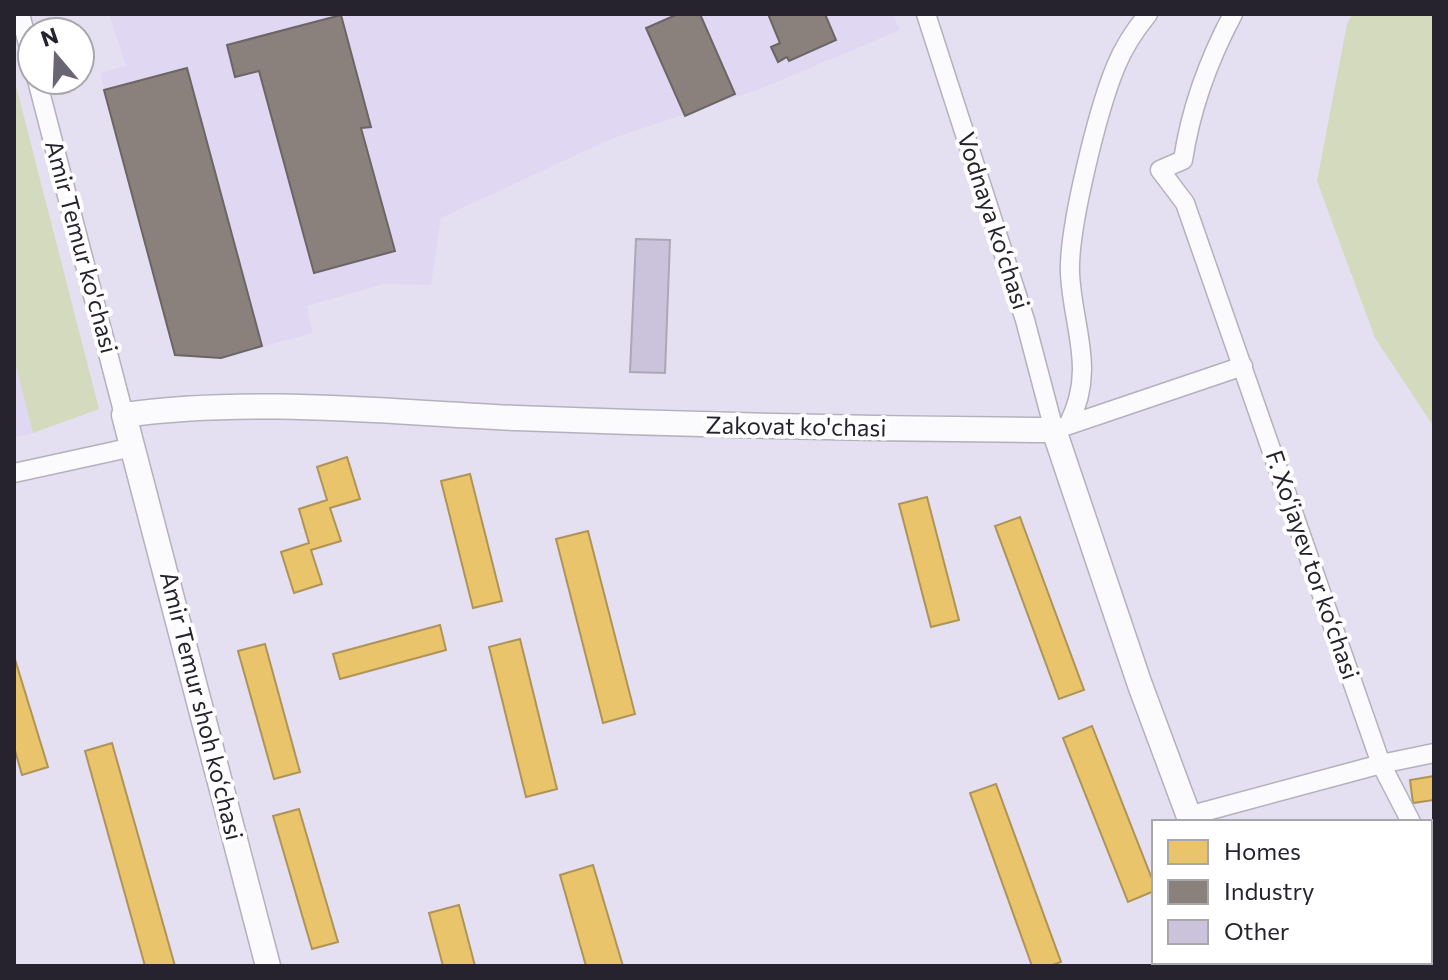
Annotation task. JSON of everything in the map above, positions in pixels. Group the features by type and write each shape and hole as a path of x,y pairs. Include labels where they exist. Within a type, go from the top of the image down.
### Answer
{"main road":[{"name":"Zakovat ko'chasi","path":"124,415 182,407 275,408 837,429 1062,426"},
{"name":"Amir Temur shoh ko‘chasi","path":"124,415 268,966"},
{"path":"1062,426 1190,819"}],"street":[{"name":"Vodnaya ko‘chasi","path":"926,14 1062,426"},
{"path":"1062,426 1080,402 1084,379 1070,273 1077,216 1115,68 1130,36 1148,14"},
{"name":"F. Xo‘jayev tor ko‘chasi","path":"1233,14 1195,98 1183,160 1160,170 1185,203 1381,764 1410,820"},
{"name":"Amir Temur ko'chasi","path":"41,96 124,415"},
{"path":"1062,426 1243,366"},
{"path":"14,473 133,447"},
{"path":"1190,819 1381,764 1434,753"}],"shaded area":[{"path":"109,14 893,14 900,30 760,89 611,139 441,218 431,285 384,284 307,306 313,333 221,358 175,355 100,73 126,66"},
{"path":"14,359 33,433 14,438"}],"green space":[{"path":"1352,14 1434,14 1434,427 1375,338 1317,181 1347,24"},
{"path":"14,78 16,96 19,96 99,409 33,433 14,359"}],"building: Homes":[{"path":"347,457 360,499 330,508 341,541 311,550 322,584 294,593 281,552 309,543 299,509 327,500 317,467"},
{"path":"470,474 502,601 473,608 441,481"},
{"path":"927,497 959,620 931,627 899,504"},
{"path":"1020,517 1084,690 1059,699 995,526"},
{"path":"588,531 635,714 603,723 556,539"},
{"path":"440,625 446,650 340,679 333,654"},
{"path":"520,639 557,789 526,797 489,647"},
{"path":"265,644 300,772 274,779 238,651"},
{"path":"14,656 48,767 22,775 14,747"},
{"path":"1092,726 1152,879 1152,892 1128,902 1063,738"},
{"path":"112,743 175,966 145,966 85,751"},
{"path":"1434,776 1434,800 1413,803 1410,780"},
{"path":"996,784 1061,962 1050,966 1032,966 970,793"},
{"path":"299,809 338,942 312,949 273,816"},
{"path":"593,865 623,966 586,966 560,875"},
{"path":"459,905 475,966 443,966 429,913"}],"building: Industry":[{"path":"678,14 700,14 735,94 685,116 646,28"},
{"path":"768,14 825,14 836,40 789,61 787,57 778,62 771,47 780,43"},
{"path":"341,15 371,127 361,128 395,251 314,273 259,71 235,77 227,45"},
{"path":"187,68 262,346 221,358 175,355 104,90"}],"building: Other":[{"path":"636,239 670,240 665,373 630,372"}]}
